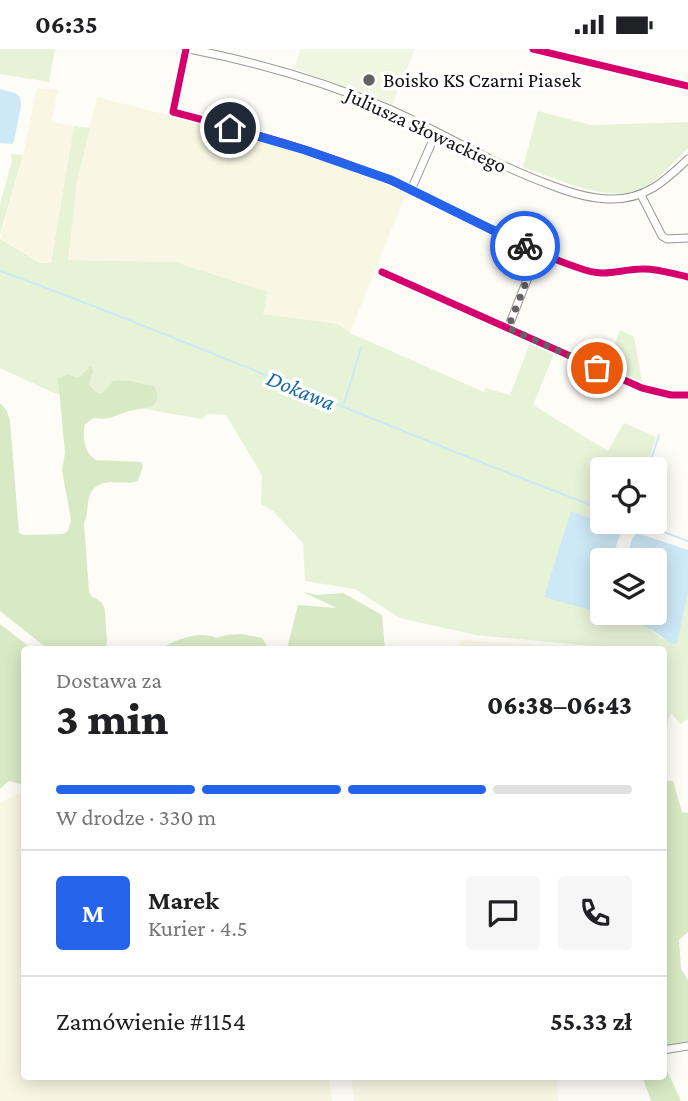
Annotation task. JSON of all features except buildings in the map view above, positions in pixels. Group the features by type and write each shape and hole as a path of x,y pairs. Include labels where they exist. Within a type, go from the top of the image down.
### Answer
{"street":[{"name":"Juliusza Słowackiego","path":"188,49 245,61 341,90 391,110 522,174 577,194 608,199 641,195 660,185 688,159"},
{"path":"188,49 173,112 305,150 391,180 538,252 589,271 606,274 640,268 688,277"},
{"path":"533,49 688,86"},
{"path":"411,190 436,133"},
{"path":"641,195 662,236 667,239 688,238"},
{"path":"508,328 538,252"},
{"path":"382,272 642,388 670,395 688,395"},
{"path":"667,1049 688,1046"}],"shaded area":[{"path":"37,88 58,90 51,122 74,126 51,263 41,263 0,239 23,155"},
{"path":"97,97 270,141 407,191 350,333 338,324 262,314 268,292 175,262 67,260 77,182"},
{"path":"461,640 553,646 462,646"},
{"path":"21,792 21,1080 329,1080 332,1101 0,1101 0,803"},
{"path":"351,1080 556,1080 558,1101 354,1101"}],"green space":[{"path":"0,49 55,49 49,82 0,74"},
{"name":"Boisko KS Czarni Piasek","path":"301,49 415,49 392,105 294,68"},
{"path":"538,111 591,125 688,122 688,148 644,188 630,192 599,192 523,167"},
{"path":"74,126 90,128 77,182 68,260 175,262 268,292 263,314 338,324 350,333 484,392 486,388 510,395 530,343 555,351 533,405 608,451 624,423 656,437 650,457 590,457 590,518 571,511 590,594 590,625 642,625 663,639 688,587 688,719 680,724 671,713 667,724 667,646 591,646 476,635 400,618 355,589 305,581 303,543 273,511 261,504 262,475 226,415 207,414 202,419 54,393 0,368 0,239 40,263 51,263"},
{"path":"11,154 23,155 0,235 0,204 12,161"},
{"path":"620,330 634,337 642,383 605,371"},
{"path":"91,366 93,371 89,385 97,393 102,394 113,381 125,380 154,386 157,398 149,407 111,418 94,418 85,424 85,444 96,460 141,462 143,466 138,481 105,483 94,489 90,495 84,523 89,592 104,608 106,646 44,646 0,611 0,403 7,411 10,421 19,533 63,534 68,531 71,520 62,470 65,453 58,379 68,374 78,378"},
{"path":"303,592 318,595 343,593 382,615 385,646 288,646 298,605 337,608"},
{"path":"0,624 28,646 21,646 21,785 9,781 0,789"},
{"path":"242,634 262,638 267,646 166,646 195,636 216,638"},
{"path":"667,781 673,781 682,812 688,813 688,932 679,940 681,969 688,980 688,1042 667,1046"},
{"path":"667,1071 681,1101 651,1101 643,1080 667,1080"}],"water":[{"path":"0,89 20,97 21,106 12,144 0,143"},
{"path":"571,511 590,518 590,534 619,534 615,548 590,548 590,610 544,597"},
{"path":"640,534 688,550 688,592 677,643 672,644 642,625 667,625 667,548 629,548 632,539"}],"waterway":[{"name":"Dokawa","path":"0,271 590,504"},
{"path":"343,407 361,348"},
{"path":"652,457 659,435"},
{"name":"Dokawa","path":"667,533 688,541"}],"cycle path":[{"path":"186,49 173,112 283,142 365,170 531,249 588,271 604,273 653,269 688,277"},
{"path":"533,49 688,86"},
{"path":"382,272 642,388 671,395 688,395"}],"way so far":[{"path":"525,246 538,252 508,328 597,368"}],"place":[{"name":"Boisko KS Czarni Piasek","path":"369,80"}],"route":[{"path":"230,128 305,150 391,180 525,246"}]}
